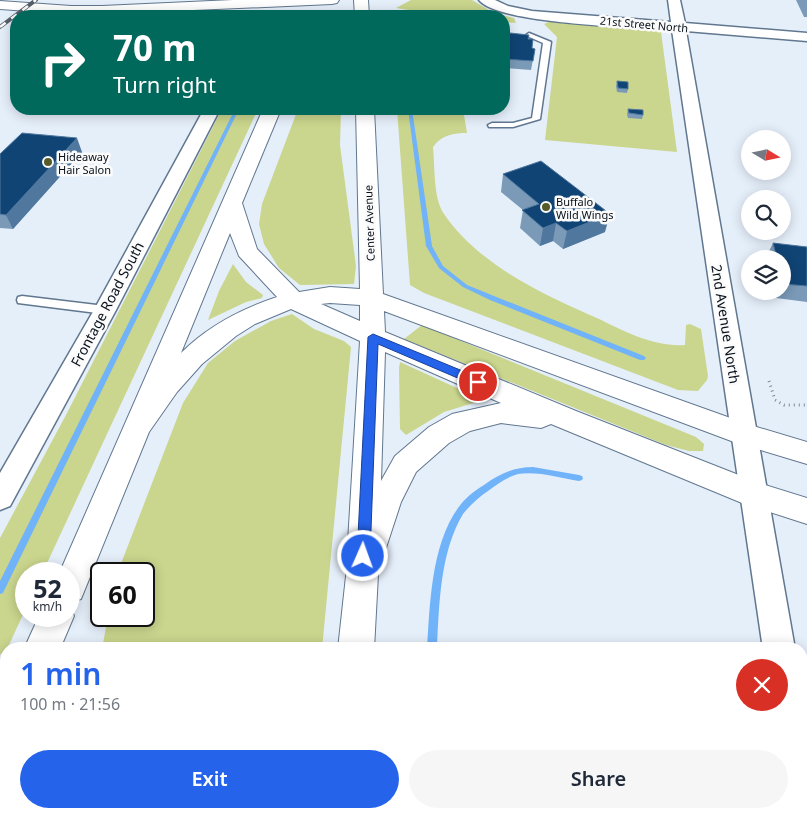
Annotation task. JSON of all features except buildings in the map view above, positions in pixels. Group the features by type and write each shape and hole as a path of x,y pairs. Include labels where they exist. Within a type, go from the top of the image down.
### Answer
{"main road":[{"path":"139,8 212,0"},
{"path":"0,5 71,10 332,0"},
{"path":"139,8 242,8 262,10"},
{"path":"80,563 140,425 269,115"},
{"name":"Center Avenue","path":"362,576 373,337 365,115"},
{"path":"232,203 248,251 294,301 373,337 566,419 753,494 807,511"},
{"path":"140,425 178,373 217,336 254,314 294,301 330,295 372,298 744,434 807,453"},
{"path":"357,642 362,576 386,502 405,464 439,435 462,422 501,413 566,419"},
{"path":"45,642 52,627"}],"street":[{"name":"21st Street North","path":"484,0 504,10"},
{"name":"2nd Avenue North","path":"674,0 777,642"},
{"name":"21st Street North","path":"510,11 678,27 807,36"},
{"name":"Frontage Road South","path":"0,498 209,115"}],"lane":[{"path":"492,125 513,126 536,119 547,42 529,35"},
{"path":"22,300 104,310"}],"path":[{"path":"769,381 775,400 784,405 807,405"}],"green space":[{"path":"411,0 472,0 489,10 408,10 396,8"},
{"path":"510,17 514,18 516,23 510,22"},
{"path":"551,21 661,32 677,152 545,140 557,37 544,24"},
{"path":"219,115 255,115 48,562 15,562 15,627 17,627 10,642 0,642 0,538 66,415"},
{"path":"296,115 341,115 340,145 356,266 354,284 300,285 279,268 264,244 259,224 262,204"},
{"path":"397,115 464,115 467,133 448,136 440,140 433,147 435,182 440,207 459,232 476,249 514,277 535,289 641,338 662,344 685,345 686,325 690,324 701,329 707,380 698,391 678,390 424,293 410,285"},
{"path":"233,264 246,282 263,295 262,298 246,302 208,320 219,291"},
{"path":"292,314 314,329 344,341 351,347 323,642 103,642 106,627 155,627 155,562 122,562 183,403 208,363 235,341 271,321"},
{"path":"422,325 696,437 704,444 703,451 689,451 666,445 404,339"},
{"path":"400,362 483,400 444,412 406,435 400,429"}],"waterway":[{"path":"0,590 234,115"},
{"path":"411,115 429,246 441,267 465,286 642,358"},
{"path":"432,642 436,590 445,547 461,511 473,497 499,479 515,472 526,470 579,478"}],"railway":[{"path":"23,10 36,0"},
{"path":"0,27 10,20"}],"place":[{"name":"Hideaway Hair Salon","path":"48,162"},
{"name":"Buffalo Wild Wings","path":"546,207"}],"route":[{"path":"363,556 373,337 478,382"}]}
